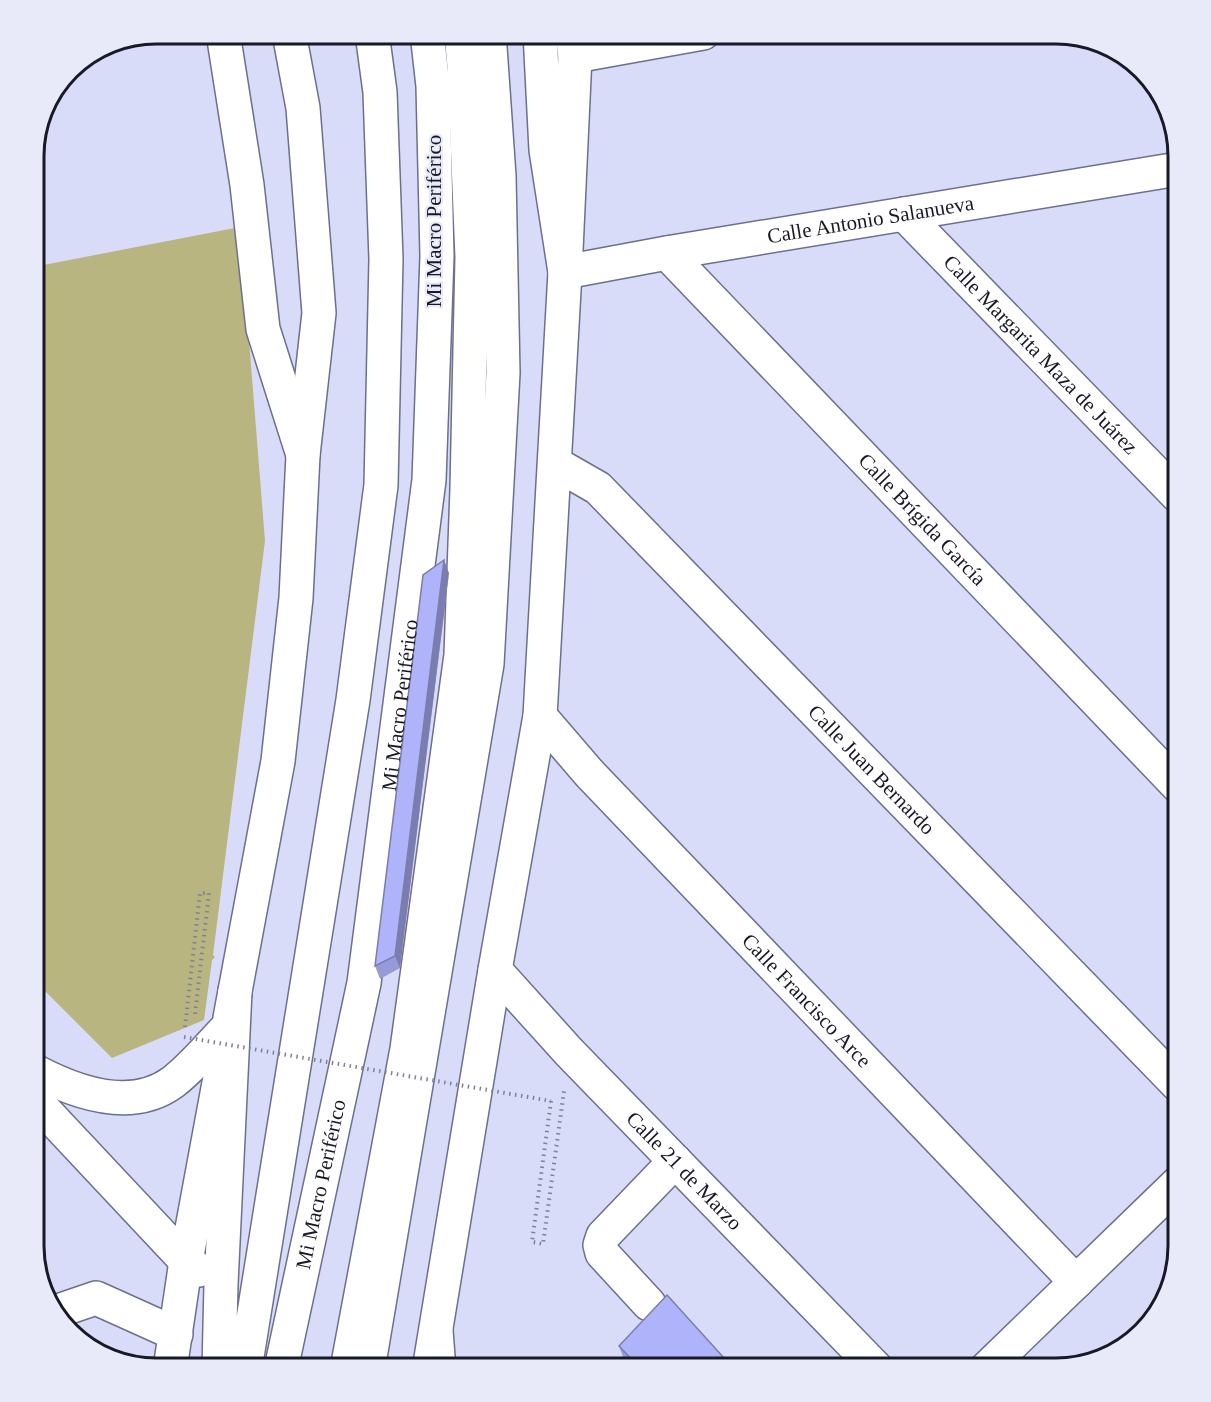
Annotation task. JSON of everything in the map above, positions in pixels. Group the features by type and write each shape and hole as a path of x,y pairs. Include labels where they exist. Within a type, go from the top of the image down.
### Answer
{"main road":[{"path":"225,44 247,185 263,329 303,455"},
{"path":"172,1358 186,1261 278,762 296,598 303,455 319,313 303,108 291,44"},
{"path":"247,1358 353,700 381,485 386,259 380,92 373,44"},
{"name":"Mi Macro Periférico","path":"283,1358 364,983 429,480 437,256 433,86 428,44"},
{"name":"Mi Macro Periférico","path":"365,1358 461,655 472,257 462,44"},
{"path":"365,1358 486,664 503,373 499,176 490,44"},
{"path":"541,44 546,150 565,272"},
{"path":"431,1358 495,970 540,716 556,464 573,45"},
{"name":"Calle Antonio Salanueva","path":"565,272 904,214 1168,179"},
{"name":"Calle Margarita Maza de Juárez","path":"904,214 1168,486"},
{"name":"Calle Brígida García","path":"667,253 1168,776"},
{"name":"Calle Juan Bernardo","path":"556,464 598,488 1168,1075"},
{"name":"Calle Francisco Arce","path":"540,716 589,773 1077,1282"},
{"name":"Calle 21 de Marzo","path":"495,970 569,1052 866,1358"},
{"path":"219,1358 235,991"},
{"path":"44,1076 56,1083 111,1098 156,1092 173,1082 229,1026"},
{"path":"44,1110 186,1261 221,1284"},
{"path":"649,1304 602,1253 600,1245 603,1236 675,1161"},
{"path":"998,1358 1168,1193"},
{"path":"63,1309 96,1298 176,1334"},
{"path":"436,1331 438,1358"}],"path":[{"path":"235,991 195,1014 209,893 200,893 183,1037 551,1101 531,1242 543,1244 569,1052"}],"shaded area":[{"path":"240,227 265,541 213,955 215,957 212,960 204,1020 112,1058 44,990 44,265"}],"building":[{"path":"444,560 395,956 375,966 423,575"},
{"path":"667,1295 724,1358 630,1358 619,1346"}]}
